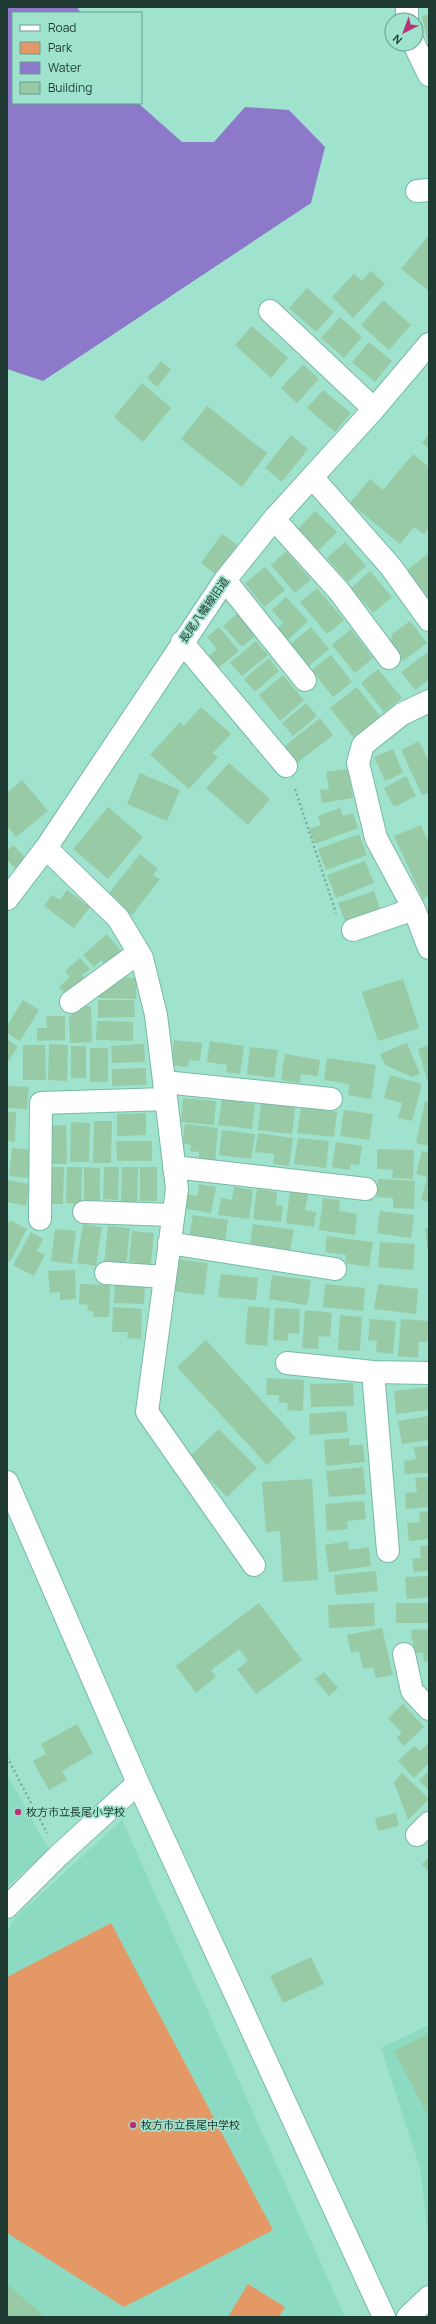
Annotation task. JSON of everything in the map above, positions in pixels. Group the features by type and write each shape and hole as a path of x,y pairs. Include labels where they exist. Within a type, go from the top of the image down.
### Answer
{"street":[{"path":"418,52 429,75"},
{"path":"270,311 374,410"},
{"name":"長尾八幡線旧道","path":"7,899 46,848 182,642 225,580 274,519 374,410 429,344"},
{"path":"312,477 391,567 429,620"},
{"path":"274,519 339,591 389,658"},
{"path":"225,580 305,680"},
{"path":"182,642 286,766"},
{"path":"429,700 402,714 363,745 358,763 376,838 414,909 429,948"},
{"path":"46,848 118,918 142,958 156,1015 177,1189 147,1412 254,1565"},
{"path":"353,930 414,909"},
{"path":"71,1002 138,953"},
{"path":"40,1219 41,1103 165,1091 331,1100"},
{"path":"174,1167 366,1190"},
{"path":"84,1212 173,1215"},
{"path":"169,1243 335,1269"},
{"path":"106,1273 165,1277"},
{"path":"287,1363 373,1372 429,1373"},
{"path":"373,1372 388,1551"},
{"path":"7,1482 138,1783 384,2317"},
{"path":"404,1654 412,1692 429,1709"},
{"path":"7,1907 59,1855 138,1783"},
{"path":"408,2317 429,2297"}],"path":[{"path":"286,766 295,783 295,794 340,925 353,930"},
{"path":"7,1757 59,1855"}],"shaded area":[{"name":"枚方市立長尾小学校","path":"7,1774 49,1850 7,1887"},
{"name":"枚方市立長尾中学校","path":"122,1820 345,2317 7,2317 7,1932 14,1919"},
{"path":"429,2025 429,2243 420,2168 381,2048"}],"green space":[{"name":"枚方市立長尾中学校","path":"111,1923 273,2230 124,2307 7,2233 7,1977"},
{"path":"248,2284 285,2307 279,2317 228,2317"}],"water":[{"path":"7,7 77,7 80,12 12,12 12,104 139,104 182,142 214,142 245,107 289,110 325,147 311,203 43,381 7,369"}],"building":[{"path":"429,14 429,43 424,25 424,15"},
{"path":"429,235 429,291 401,269"},
{"path":"371,271 385,284 353,318 332,297 354,274 362,281"},
{"path":"307,288 334,312 316,332 289,308"},
{"path":"383,300 411,325 389,350 361,325"},
{"path":"340,317 362,337 344,358 321,338"},
{"path":"252,326 288,358 271,378 235,345"},
{"path":"369,342 392,361 375,382 352,362"},
{"path":"161,361 171,370 157,387 147,378"},
{"path":"303,364 319,379 297,403 281,388"},
{"path":"142,383 171,408 143,442 114,417"},
{"path":"323,390 351,413 335,432 307,408"},
{"path":"207,406 267,453 242,487 181,439"},
{"path":"429,434 429,449 422,443"},
{"path":"291,435 308,449 282,482 265,468"},
{"path":"413,454 429,467 429,528 424,534 414,527 400,544 350,503 370,479 383,490"},
{"path":"315,511 337,532 319,550 298,529"},
{"path":"222,534 239,546 218,576 201,563"},
{"path":"345,542 366,566 348,582 327,558"},
{"path":"286,551 311,580 295,593 271,565"},
{"path":"428,554 429,556 429,599 407,570"},
{"path":"265,567 285,590 264,607 245,583"},
{"path":"370,571 392,597 373,613 351,588"},
{"path":"317,588 344,620 327,634 300,602"},
{"path":"286,597 308,621 288,640 278,628 283,623 272,610"},
{"path":"238,613 256,635 242,647 223,626"},
{"path":"410,621 427,643 403,661 391,644 392,634"},
{"path":"219,627 239,651 217,669 207,658 217,649 207,637"},
{"path":"311,627 329,649 309,666 291,644"},
{"path":"351,629 373,658 355,673 332,645"},
{"path":"256,641 268,655 242,676 230,663"},
{"path":"428,652 429,679 415,690 401,672"},
{"path":"331,655 352,682 333,697 312,670"},
{"path":"269,658 279,671 255,692 244,679"},
{"path":"378,669 402,698 384,712 361,683"},
{"path":"283,675 304,700 280,721 259,695"},
{"path":"357,687 380,716 353,737 330,708"},
{"path":"306,703 317,716 293,736 282,723"},
{"path":"201,707 231,734 213,753 218,757 189,789 150,755 180,722 184,726"},
{"path":"320,718 333,735 297,763 284,747"},
{"path":"419,741 429,762 429,792 422,795 401,750"},
{"path":"393,749 403,773 385,781 374,757"},
{"path":"229,763 270,799 248,825 206,788"},
{"path":"348,769 353,798 322,803 320,790 329,789 326,772"},
{"path":"140,773 180,790 167,821 127,804"},
{"path":"406,776 416,796 394,807 384,788"},
{"path":"22,780 48,811 16,837 7,826 7,793"},
{"path":"108,807 143,837 108,879 73,849"},
{"path":"340,808 343,816 353,813 358,828 315,844 309,829 321,825 318,816"},
{"path":"421,825 429,844 429,896 423,899 394,836"},
{"path":"359,834 367,855 326,870 318,849"},
{"path":"13,845 29,861 19,872 7,860 7,851"},
{"path":"140,854 158,869 153,875 160,879 132,915 107,896"},
{"path":"365,861 374,883 336,898 327,875"},
{"path":"67,890 90,907 74,928 44,906 52,895 60,900"},
{"path":"374,891 380,909 345,921 338,903"},
{"path":"107,934 122,952 106,966 101,960 94,967 83,955"},
{"path":"80,958 90,969 82,975 85,980 66,995 59,987 70,977 65,971"},
{"path":"119,977 137,978 136,999 99,998 99,989 109,989 109,982 119,983"},
{"path":"403,979 419,1028 378,1041 362,992"},
{"path":"23,1000 39,1010 20,1041 7,1033 7,1026"},
{"path":"98,1000 134,1000 135,1017 98,1018"},
{"path":"78,1006 91,1006 92,1042 70,1043 69,1018"},
{"path":"46,1016 65,1016 65,1040 37,1041 37,1028 47,1028"},
{"path":"97,1021 133,1022 133,1041 96,1040"},
{"path":"7,1039 18,1047 7,1063"},
{"path":"174,1040 202,1043 200,1061 189,1060 188,1067 171,1065"},
{"path":"210,1041 244,1046 240,1074 226,1072 227,1065 207,1062"},
{"path":"407,1043 420,1074 412,1077 385,1065 380,1054"},
{"path":"49,1044 68,1045 67,1081 48,1080"},
{"path":"144,1044 145,1062 112,1063 111,1046"},
{"path":"23,1045 45,1045 46,1080 23,1080"},
{"path":"429,1045 429,1086 418,1049"},
{"path":"71,1046 86,1046 86,1078 71,1078"},
{"path":"250,1047 278,1050 274,1078 247,1074"},
{"path":"90,1048 108,1048 108,1082 90,1082"},
{"path":"285,1054 320,1060 318,1076 301,1074 300,1083 281,1080"},
{"path":"327,1058 376,1065 371,1099 348,1095 349,1084 324,1080"},
{"path":"146,1068 146,1085 112,1086 112,1069"},
{"path":"390,1075 422,1084 412,1121 398,1118 402,1103 384,1098"},
{"path":"7,1086 29,1087 27,1109 7,1108"},
{"path":"183,1098 216,1101 214,1125 181,1122"},
{"path":"222,1099 255,1104 252,1129 218,1125"},
{"path":"425,1101 429,1102 429,1146 416,1143"},
{"path":"261,1103 295,1107 292,1134 258,1130"},
{"path":"301,1107 337,1112 334,1137 297,1133"},
{"path":"344,1110 373,1114 369,1140 340,1136"},
{"path":"7,1112 16,1112 15,1142 7,1141"},
{"path":"146,1113 146,1135 117,1136 117,1114"},
{"path":"94,1121 112,1121 111,1163 93,1163"},
{"path":"71,1122 90,1123 89,1162 70,1162"},
{"path":"185,1124 218,1128 215,1161 199,1159 199,1152 190,1151 191,1145 183,1143"},
{"path":"66,1125 67,1164 50,1164 50,1126"},
{"path":"222,1130 255,1134 251,1159 219,1155"},
{"path":"258,1133 293,1138 289,1166 273,1164 274,1154 255,1152"},
{"path":"298,1138 329,1141 326,1168 294,1164"},
{"path":"116,1141 152,1141 152,1161 117,1161"},
{"path":"336,1142 362,1146 359,1165 351,1164 350,1170 332,1167"},
{"path":"12,1148 32,1150 30,1178 9,1176"},
{"path":"377,1149 414,1150 413,1179 392,1178 393,1170 377,1169"},
{"path":"422,1151 429,1153 429,1202 421,1200 427,1177 416,1174"},
{"path":"48,1167 64,1167 63,1204 48,1204"},
{"path":"67,1167 82,1167 81,1204 66,1203"},
{"path":"84,1167 100,1168 100,1201 84,1201"},
{"path":"104,1167 119,1167 118,1200 103,1199"},
{"path":"122,1167 138,1167 137,1203 121,1202"},
{"path":"140,1167 157,1167 157,1201 140,1201"},
{"path":"378,1179 415,1181 414,1209 393,1208 393,1198 377,1197"},
{"path":"7,1180 30,1184 26,1206 7,1202"},
{"path":"199,1184 216,1187 211,1213 183,1208 185,1194 198,1196"},
{"path":"234,1187 253,1190 249,1219 218,1215 221,1198 232,1200"},
{"path":"257,1189 277,1192 276,1205 283,1206 281,1222 253,1219"},
{"path":"290,1191 308,1194 305,1210 316,1212 314,1227 286,1223"},
{"path":"323,1198 340,1200 339,1211 357,1214 355,1235 319,1230"},
{"path":"380,1211 414,1215 411,1238 377,1233"},
{"path":"193,1215 228,1220 225,1242 189,1237"},
{"path":"10,1220 27,1229 10,1262 7,1261 7,1226"},
{"path":"83,1224 102,1227 96,1266 77,1263"},
{"path":"253,1224 294,1230 290,1251 250,1245"},
{"path":"108,1226 130,1228 126,1267 104,1264"},
{"path":"425,1228 429,1228 429,1253 428,1253"},
{"path":"55,1229 76,1231 72,1264 51,1261"},
{"path":"132,1231 154,1233 151,1265 129,1262"},
{"path":"31,1232 43,1239 37,1251 45,1255 34,1276 13,1265"},
{"path":"327,1236 373,1242 369,1267 345,1263 346,1255 325,1252"},
{"path":"380,1242 415,1244 413,1270 378,1267"},
{"path":"176,1259 208,1263 204,1295 172,1291"},
{"path":"75,1270 76,1299 60,1300 60,1292 50,1293 48,1271"},
{"path":"221,1274 258,1278 256,1300 218,1297"},
{"path":"272,1275 311,1280 307,1305 269,1299"},
{"path":"115,1283 145,1285 144,1304 114,1303"},
{"path":"80,1284 110,1285 109,1317 93,1317 94,1312 87,1310 88,1305 79,1304"},
{"path":"325,1284 365,1288 363,1311 323,1307"},
{"path":"378,1284 418,1289 416,1314 374,1309"},
{"path":"248,1306 270,1308 267,1346 245,1344"},
{"path":"113,1307 142,1309 141,1339 127,1338 128,1332 112,1332"},
{"path":"275,1308 300,1309 299,1334 288,1333 288,1341 273,1340"},
{"path":"305,1310 332,1313 330,1337 319,1336 318,1349 302,1348"},
{"path":"340,1315 362,1317 360,1351 338,1350"},
{"path":"370,1319 396,1321 393,1354 376,1352 377,1341 368,1340"},
{"path":"401,1319 429,1321 427,1342 419,1342 418,1358 398,1356"},
{"path":"206,1340 296,1438 267,1465 177,1367"},
{"path":"267,1378 304,1380 303,1411 287,1410 288,1403 279,1402 279,1395 266,1395"},
{"path":"353,1383 354,1406 311,1407 310,1384"},
{"path":"429,1387 429,1410 396,1414 394,1391"},
{"path":"346,1411 348,1432 310,1435 309,1414"},
{"path":"429,1416 429,1440 402,1444 398,1421"},
{"path":"219,1429 257,1468 227,1497 189,1457"},
{"path":"349,1438 349,1446 363,1444 365,1462 326,1466 324,1440"},
{"path":"429,1446 429,1473 405,1474 404,1461 416,1459 414,1447"},
{"path":"363,1467 366,1494 329,1497 326,1471"},
{"path":"429,1477 429,1507 406,1509 405,1493 417,1492 415,1478"},
{"path":"312,1479 318,1580 283,1582 280,1531 266,1532 262,1482"},
{"path":"364,1501 366,1519 347,1521 348,1529 327,1531 325,1504"},
{"path":"429,1511 429,1539 409,1541 407,1523 420,1522 419,1512"},
{"path":"348,1541 349,1550 369,1547 371,1566 329,1572 325,1545"},
{"path":"429,1545 429,1571 414,1572 412,1559 421,1558 420,1546"},
{"path":"376,1571 378,1591 336,1595 334,1575"},
{"path":"429,1576 429,1597 407,1599 405,1577"},
{"path":"259,1603 302,1660 256,1694 237,1669 248,1661 239,1649 211,1670 216,1677 196,1693 176,1666"},
{"path":"374,1603 375,1626 329,1628 328,1605"},
{"path":"396,1603 429,1603 429,1623 396,1623"},
{"path":"382,1628 393,1675 376,1678 373,1667 363,1669 359,1651 351,1653 347,1635"},
{"path":"429,1629 429,1661 424,1662 423,1653 414,1653 411,1630"},
{"path":"324,1672 338,1688 329,1696 315,1679"},
{"path":"403,1704 424,1727 404,1746 397,1738 402,1733 388,1718"},
{"path":"77,1724 93,1753 62,1771 67,1780 49,1790 33,1761 46,1754 41,1744"},
{"path":"429,1742 429,1763 414,1778 398,1761 414,1746 420,1751"},
{"path":"429,1770 429,1790 419,1781"},
{"path":"402,1773 429,1799 408,1820 394,1782"},
{"path":"396,1813 399,1826 378,1831 375,1818"},
{"path":"429,1857 429,1872 422,1864"},
{"path":"311,1957 324,1984 283,2003 270,1976"},
{"path":"429,2033 429,2118 394,2051"},
{"path":"7,2284 45,2317 7,2317"}],"place":[{"name":"枚方市立長尾小学校","path":"18,1812"},
{"name":"枚方市立長尾中学校","path":"133,2125"}]}
